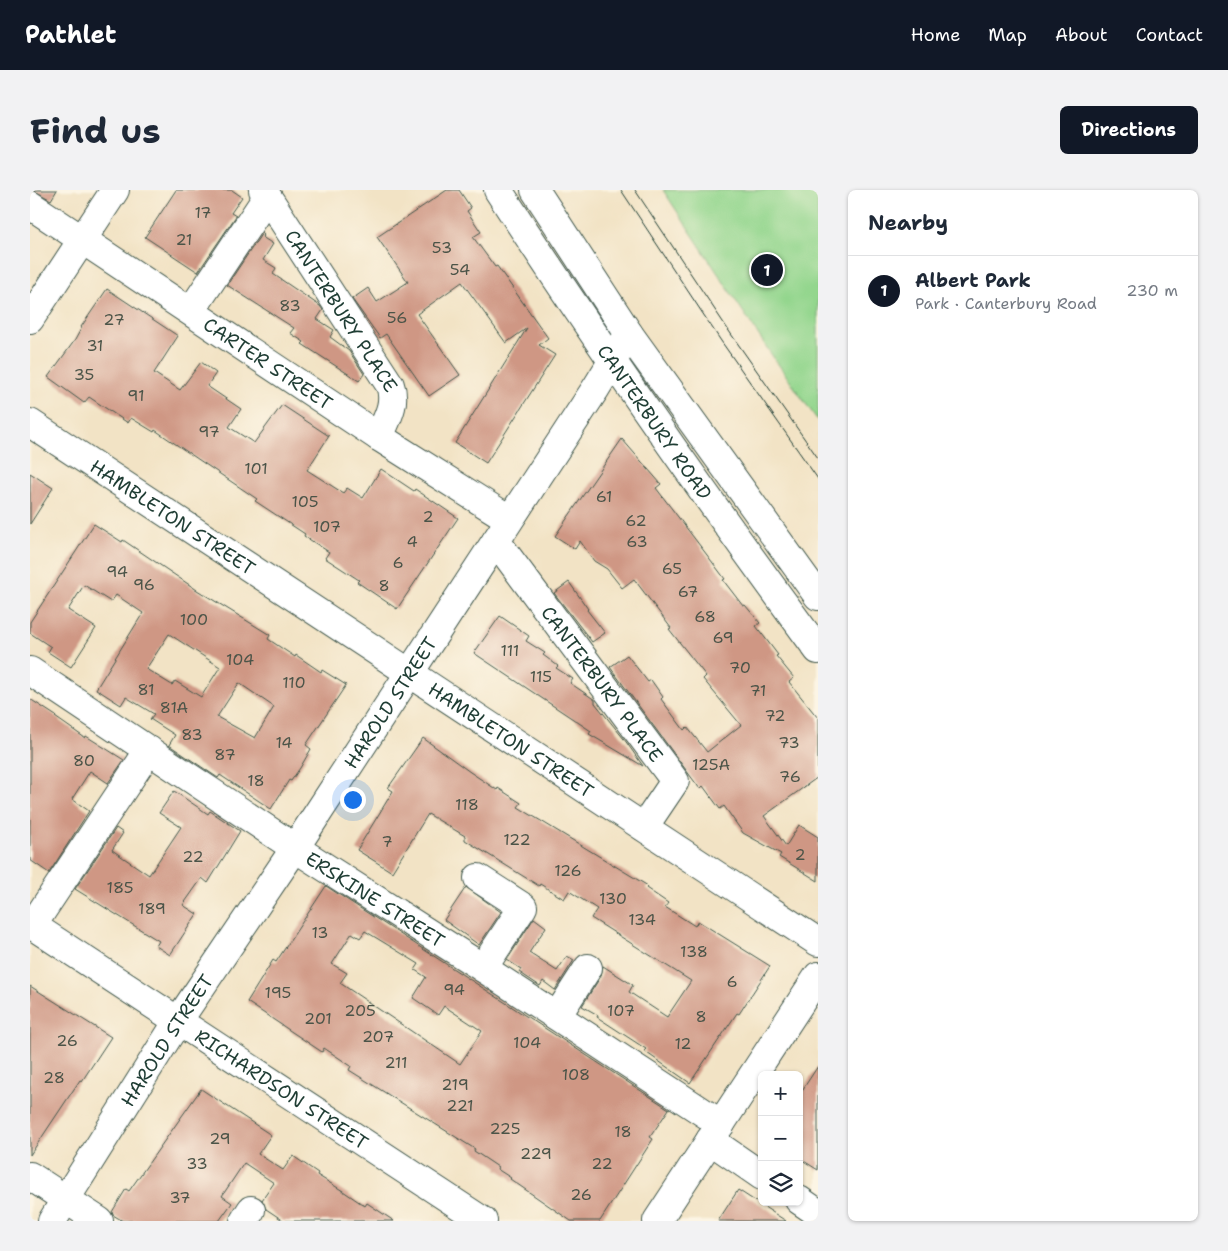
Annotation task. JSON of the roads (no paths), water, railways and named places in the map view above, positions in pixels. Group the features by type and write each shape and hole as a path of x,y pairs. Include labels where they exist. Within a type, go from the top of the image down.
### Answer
{"street":[{"path":"30,319 115,190"},
{"name":"CANTERBURY ROAD","path":"498,190 612,362 818,650"},
{"name":"CANTERBURY ROAD","path":"535,190 628,334 818,596"},
{"path":"191,311 265,193"},
{"name":"CANTERBURY PLACE","path":"265,193 390,385 392,408 379,437"},
{"name":"CARTER STREET","path":"30,205 379,437 502,530"},
{"name":"HAROLD STREET","path":"60,1210 178,1022 295,848 612,362 628,334"},
{"name":"HAMBLETON STREET","path":"30,423 818,942"},
{"name":"CANTERBURY PLACE","path":"502,530 675,781 644,827"},
{"name":"ERSKINE STREET","path":"30,672 295,848 557,1016 716,1132 758,1172"},
{"path":"31,925 149,750"},
{"path":"478,878 523,907 483,968"},
{"name":"RICHARDSON STREET","path":"31,925 483,1221"},
{"path":"557,1016 588,968"},
{"path":"657,1221 815,988"},
{"path":"30,1176 60,1210 99,1221"},
{"path":"803,1203 818,1212"}],"tram line":[{"path":"621,190 721,341 818,479"},
{"path":"635,190 731,334 818,458"}],"place":[{"name":"Albert Park","path":"767,270"}]}
